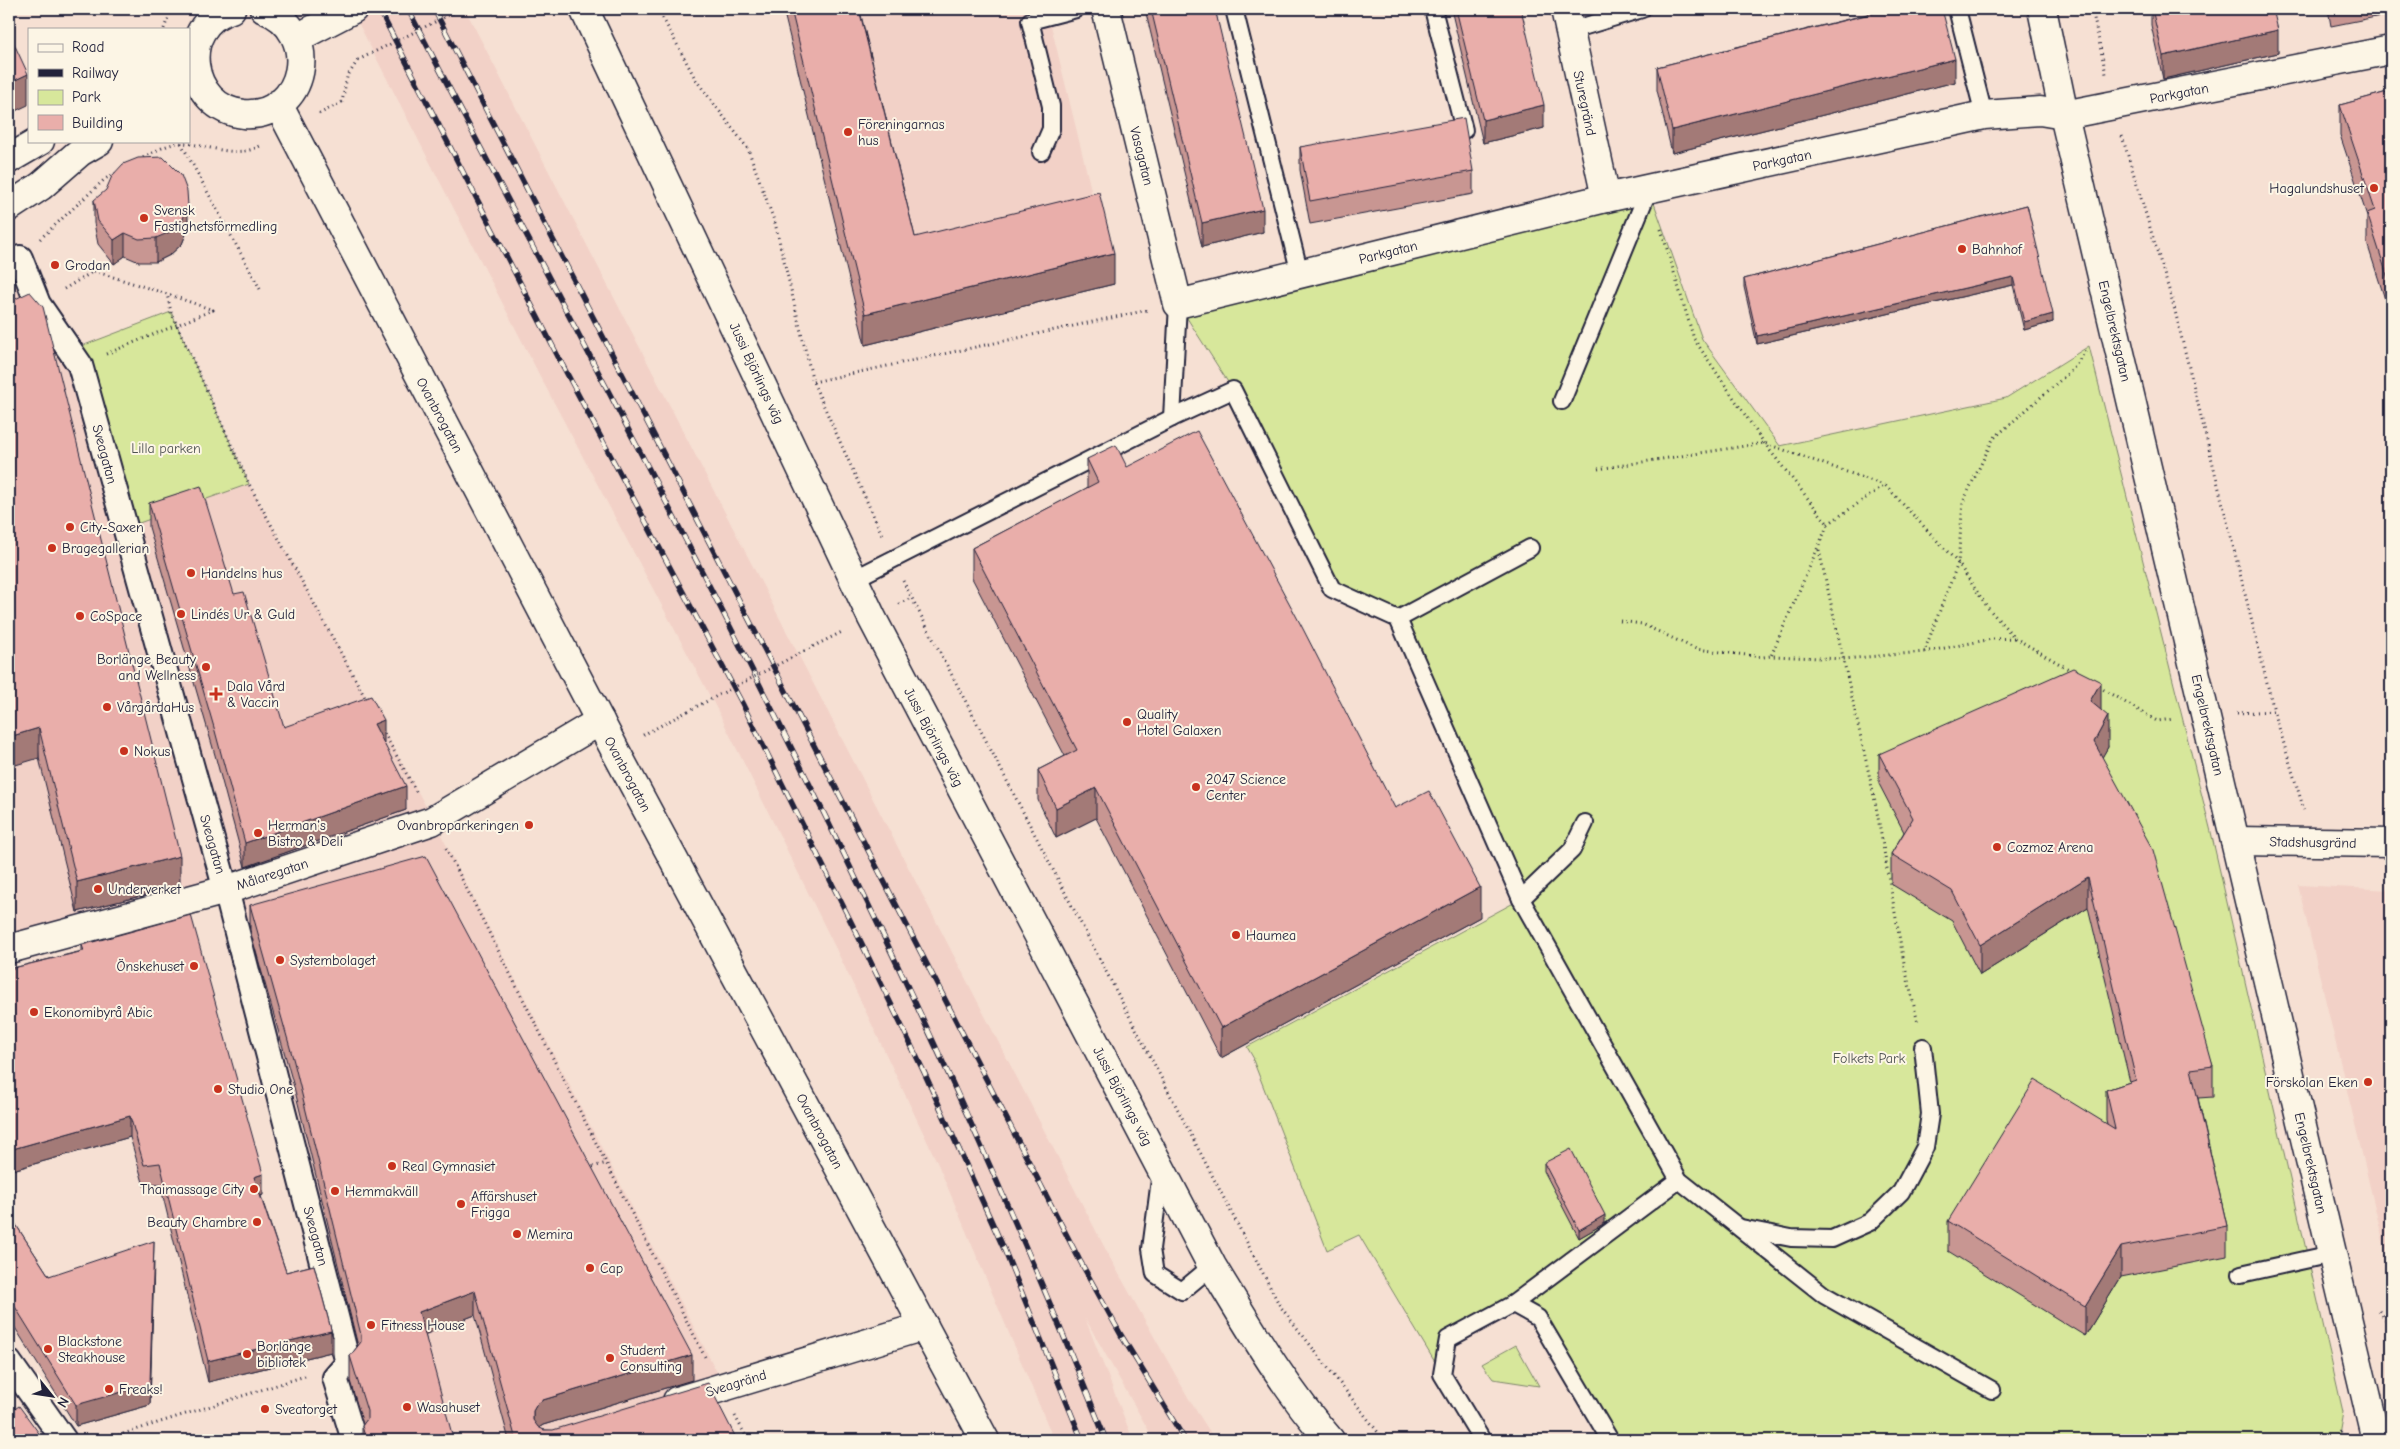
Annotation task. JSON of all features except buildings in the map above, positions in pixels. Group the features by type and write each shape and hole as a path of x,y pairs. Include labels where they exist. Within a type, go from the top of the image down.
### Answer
{"street":[{"path":"227,9 212,18 192,45 195,89 227,109 244,114 262,112 278,104 291,91 300,75 302,56 308,32"},
{"path":"264,9 275,13 288,24 308,32 353,9"},
{"name":"Jussi Björlings väg","path":"584,9 872,618 1212,1266 1253,1333 1314,1422 1330,1440"},
{"name":"Vasagatan","path":"1106,9 1178,304"},
{"name":"Engelbrektsgatan","path":"2042,9 2064,115 2376,1440"},
{"name":"Sturegränd","path":"1567,20 1606,198"},
{"name":"Parkgatan","path":"1178,304 1606,198 1984,115 2040,111 2064,115 2391,50"},
{"name":"Ovanbrogatan","path":"278,104 600,721 985,1440"},
{"path":"9,160 38,142"},
{"path":"9,207 41,186 80,152 97,142"},
{"name":"Sveagatan","path":"20,258 38,304 80,365 226,890 348,1362"},
{"name":"Målaregatan","path":"9,949 226,890 432,821 600,721"},
{"name":"Stadshusgränd","path":"2235,841 2391,843"},
{"name":"Sveagränd","path":"657,1407 924,1326"},
{"path":"348,1362 335,1378 354,1440"},
{"path":"11,1372 64,1440"}],"lane":[{"path":"1042,152 1051,129 1051,106 1030,21 1076,9"},
{"path":"1234,9 1300,274"},
{"path":"1433,9 1464,130"},
{"path":"1567,20 1642,9"},
{"path":"1957,9 1984,115"},
{"path":"1562,401 1649,189"},
{"path":"1172,418 1178,304"},
{"path":"854,579 1172,418 1233,390 1332,589 1398,619 1521,899 1679,1180 1824,1295 1992,1390"},
{"path":"1398,619 1530,548"},
{"path":"1521,899 1572,850 1585,823"},
{"path":"1739,1228 1791,1238 1832,1239 1870,1222 1901,1192 1926,1148 1930,1114 1923,1047"},
{"path":"1162,1170 1151,1249 1155,1274 1182,1291 1212,1266"},
{"path":"1482,1440 1442,1374 1448,1339 1513,1304 1679,1180"},
{"path":"2241,1274 2332,1254"},
{"path":"1513,1304 1538,1318 1610,1440"}],"path":[{"path":"164,28 171,9"},
{"path":"358,60 461,9"},
{"path":"533,9 556,13"},
{"path":"658,9 696,80 748,149 775,223 813,382 893,560 1280,1306 1384,1440"},
{"path":"2092,9 2113,106 2173,303 2274,710 2313,842"},
{"path":"181,143 260,289"},
{"path":"20,258 97,186"},
{"path":"1649,189 1694,339 1764,443 1828,524"},
{"path":"38,304 94,271 213,310 80,365"},
{"path":"167,294 177,324 249,484 371,709"},
{"path":"813,382 1178,304"},
{"path":"1924,652 1958,563 1963,502 1993,439 2072,370 2089,346"},
{"path":"1598,469 1764,443 1885,485 1958,563 1988,608 2015,638 2073,672"},
{"path":"1771,656 1828,524 1885,485"},
{"path":"1818,549 1876,801 1904,963 1923,1047"},
{"path":"1620,621 1642,624 1696,649 1764,657 1844,659 1924,652 1992,639 2015,638"},
{"path":"651,730 835,635"},
{"path":"2098,687 2157,721 2274,710"},
{"path":"380,726 432,821 748,1440"},
{"path":"580,1170 607,1163"},
{"path":"104,1440 348,1362"}],"shaded area":[{"path":"351,9 465,9 1110,1258 1189,1399 1215,1440 1154,1440 1085,1318 1133,1440 1054,1440 937,1162 838,953 720,715 542,380"},
{"path":"783,9 1047,9 1114,284 865,345"},
{"path":"20,258 80,365 125,528 249,484 435,823 723,1384 543,1440 354,1440 335,1378 348,1362 226,890 9,949 9,264"},
{"name":"Förskolan Eken","path":"2298,885 2391,890 2391,1275"}],"green space":[{"name":"Folkets Park","path":"1649,189 1702,339 1780,446 2006,398 2089,346 2211,832 2343,1412 2339,1435 2328,1440 1610,1440 1538,1318 1513,1304 1448,1339 1442,1374 1359,1235 1327,1250 1254,1059 1247,1047 1521,899 1398,619 1332,589 1233,390 1178,304"},
{"name":"Lilla parken","path":"171,312 249,484 125,528 74,349"},
{"path":"1516,1345 1539,1386 1493,1379 1482,1364"}],"railway":[{"path":"379,9 564,368 742,703 861,942 924,1072 1004,1249 1082,1440"},
{"path":"408,9 685,538 864,894 949,1075 1030,1256 1106,1440"},
{"path":"434,9 1079,1259 1121,1335 1185,1440"}],"place":[{"name":"Föreningarnas hus","path":"848,132"},
{"name":"Hagalundshuset","path":"2374,188"},
{"name":"Svensk Fastighetsförmedling","path":"144,218"},
{"name":"Bahnhof","path":"1962,249"},
{"name":"Grodan","path":"55,265"},
{"name":"City-Saxen","path":"70,527"},
{"name":"Bragegallerian","path":"52,548"},
{"name":"Handelns hus","path":"191,573"},
{"name":"Lindés Ur & Guld","path":"181,614"},
{"name":"CoSpace","path":"80,616"},
{"name":"Borlänge Beauty and Wellness","path":"206,667"},
{"name":"Dala Vård & Vaccin","path":"216,694"},
{"name":"VårgårdaHus","path":"107,707"},
{"name":"Quality Hotel Galaxen","path":"1127,722"},
{"name":"Nokus","path":"124,751"},
{"name":"2047 Science Center","path":"1196,787"},
{"name":"Ovanbroparkeringen","path":"529,825"},
{"name":"Herman's Bistro & Deli","path":"258,833"},
{"name":"Cozmoz Arena","path":"1997,847"},
{"name":"Underverket","path":"98,889"},
{"name":"Haumea","path":"1236,935"},
{"name":"Systembolaget","path":"280,960"},
{"name":"Önskehuset","path":"194,966"},
{"name":"Ekonomibyrå Abic","path":"34,1012"},
{"name":"Förskolan Eken","path":"2368,1082"},
{"name":"Studio One","path":"218,1089"},
{"name":"Real Gymnasiet","path":"392,1166"},
{"name":"Thaimassage City","path":"254,1189"},
{"name":"Hemmakväll","path":"335,1191"},
{"name":"Affärshuset Frigga","path":"461,1204"},
{"name":"Beauty Chambre","path":"257,1222"},
{"name":"Memira","path":"517,1234"},
{"name":"Cap","path":"590,1268"},
{"name":"Fitness House","path":"371,1325"},
{"name":"Blackstone Steakhouse","path":"48,1349"},
{"name":"Borlänge bibliotek","path":"247,1354"},
{"name":"Student Consulting","path":"610,1358"},
{"name":"Freaks!","path":"109,1389"},
{"name":"Wasahuset","path":"407,1407"},
{"name":"Sveatorget","path":"265,1409"}]}
